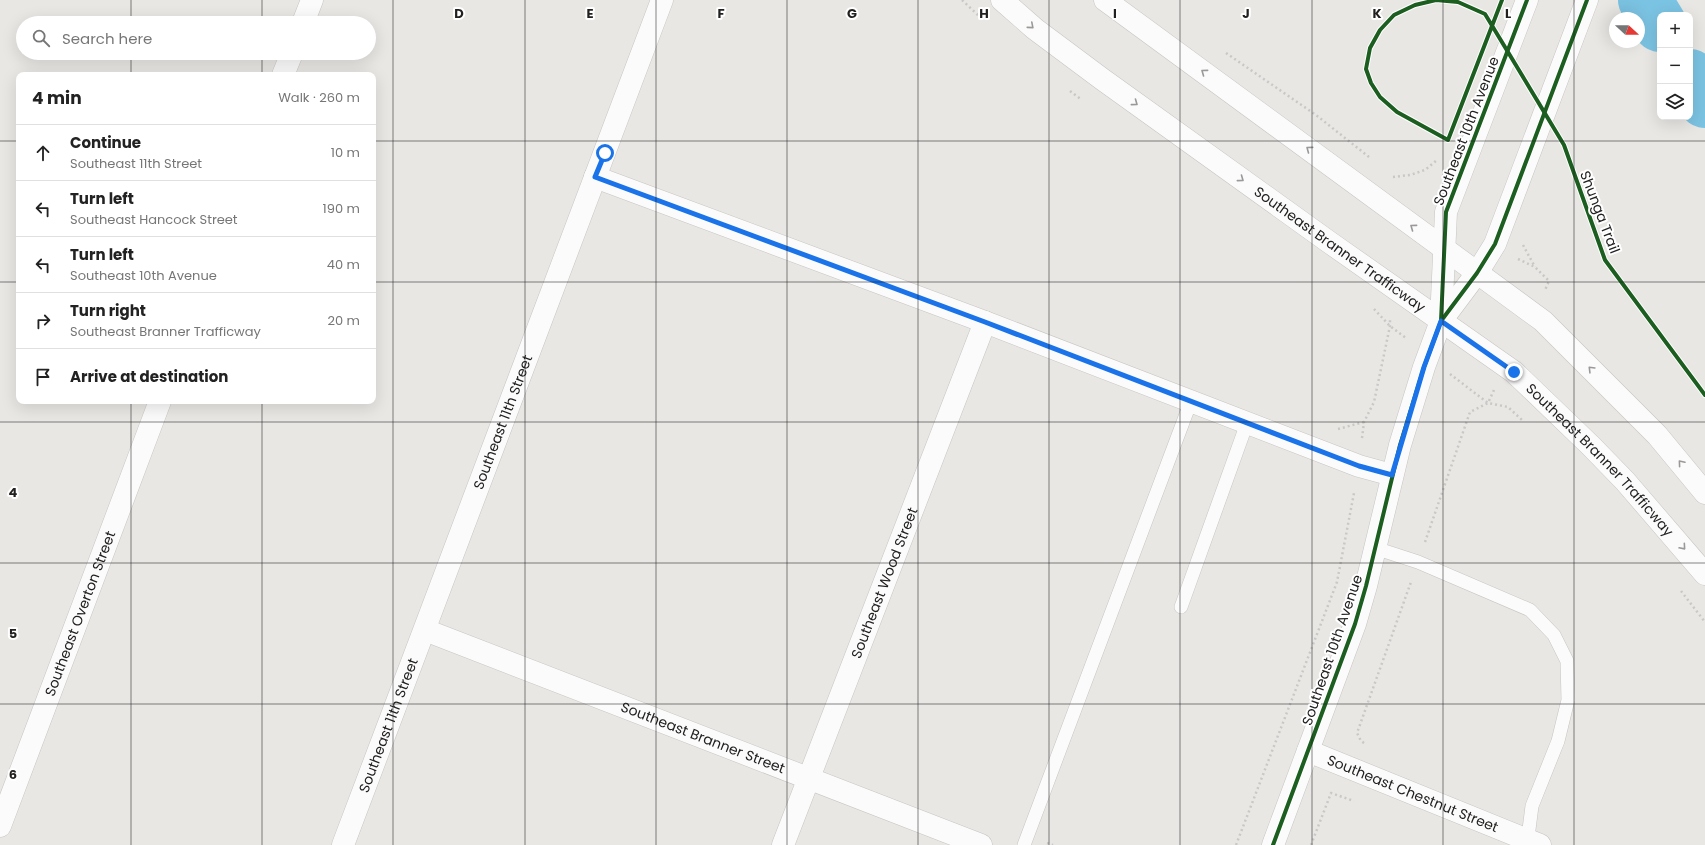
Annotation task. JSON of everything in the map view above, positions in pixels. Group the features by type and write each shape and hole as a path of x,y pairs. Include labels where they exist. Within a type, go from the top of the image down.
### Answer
{"street":[{"path":"306,16 312,0"},
{"name":"Southeast 11th Street","path":"343,845 662,0"},
{"name":"Southeast Branner Trafficway","path":"1002,0 1035,29 1102,79 1391,286 1514,372 1575,430 1625,481 1705,574"},
{"path":"1105,0 1543,321 1657,434 1705,494"},
{"name":"Southeast 10th Avenue","path":"1441,321 1446,212 1527,0"},
{"name":"Southeast 10th Avenue","path":"1273,845 1355,624 1366,586 1392,475 1428,356 1441,321 1495,244 1587,0"},
{"path":"284,72 289,60"},
{"path":"595,177 985,322 1359,466 1392,475"},
{"name":"Southeast Wood Street","path":"783,845 985,322"},
{"name":"Southeast Overton Street","path":"0,826 159,404"},
{"name":"Southeast Branner Street","path":"425,630 981,845"},
{"name":"Southeast Chestnut Street","path":"1308,751 1532,844"}],"lane":[{"path":"1024,845 1191,401"},
{"path":"1181,607 1247,423"},
{"path":"1375,548 1418,562 1530,610 1554,634 1567,661 1568,700 1558,741 1532,806 1532,844"}],"path":[{"path":"962,0 985,21"},
{"path":"1220,49 1316,115 1370,158"},
{"path":"1069,90 1088,104"},
{"path":"1394,177 1425,170 1438,158"},
{"path":"1388,173 1400,182"},
{"path":"1392,211 1394,177"},
{"path":"1495,244 1523,263 1535,267 1549,281 1532,314"},
{"path":"1236,845 1337,582 1359,466 1364,422 1374,402 1390,326 1391,286"},
{"path":"1369,305 1390,326 1488,403 1508,407 1525,423"},
{"path":"1366,743 1361,741 1357,733 1470,412 1488,403 1506,366"},
{"path":"1678,586 1705,622"},
{"path":"1312,845 1331,793 1358,802"}],"waterway":[{"path":"1645,0 1657,20"},
{"path":"1693,81 1705,101"}],"cycle path":[{"name":"Shunga Trail","path":"1502,0 1448,140 1397,112 1380,97 1371,83 1366,69 1370,48 1380,30 1394,15 1415,5 1436,0 1458,2 1485,14 1564,145 1605,260 1705,395"},
{"path":"1441,321 1446,212 1527,0"},
{"path":"1273,845 1355,624 1366,586 1400,445 1424,367 1441,321 1477,273 1495,244 1587,0"}],"route":[{"path":"605,153 595,177 985,322 1359,466 1392,475 1424,367 1441,321 1514,372"}]}
